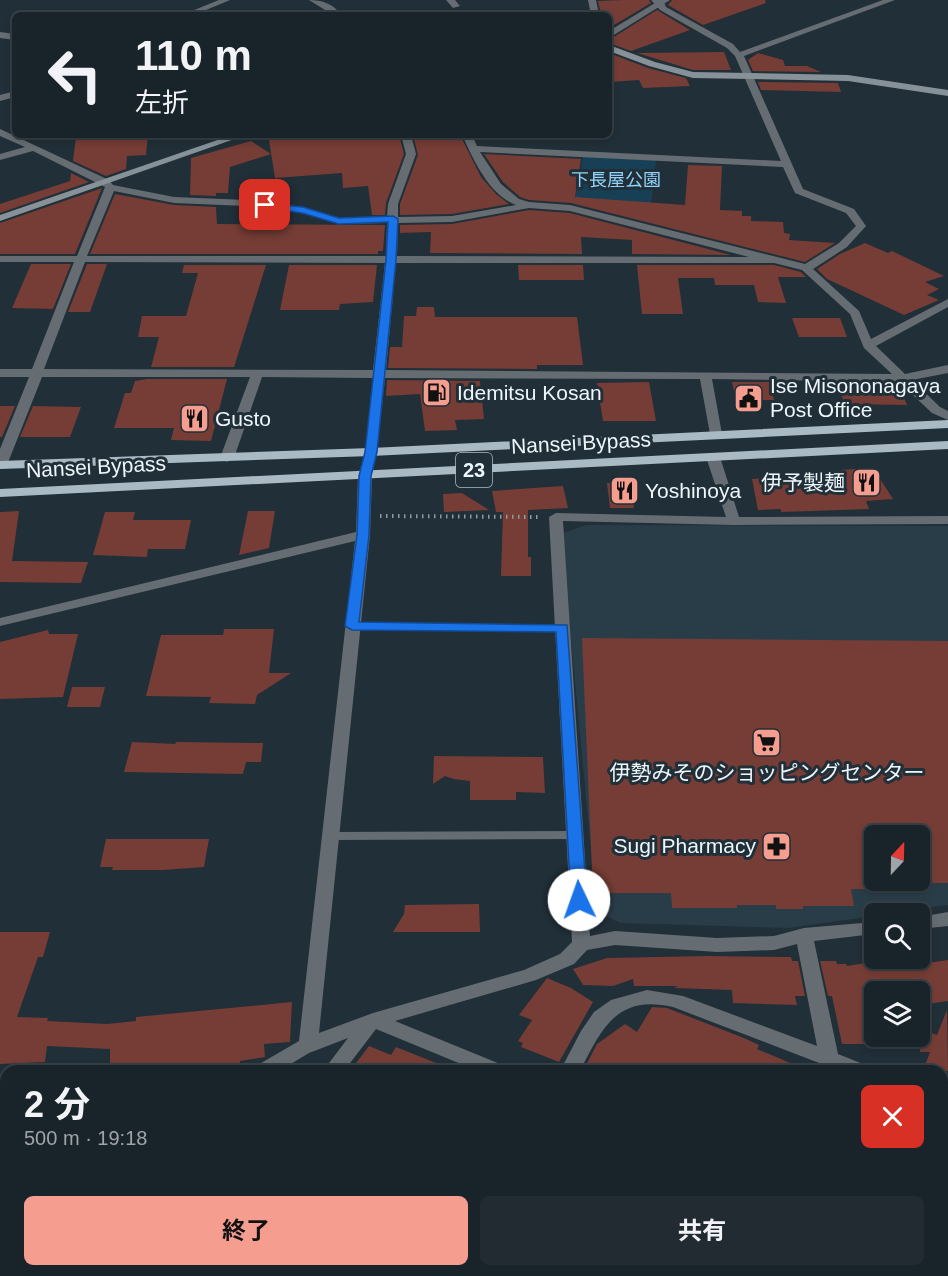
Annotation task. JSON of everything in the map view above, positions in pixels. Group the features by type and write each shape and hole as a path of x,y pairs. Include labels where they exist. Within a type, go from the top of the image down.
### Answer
{"highway":[{"name":"Nansei Bypass","path":"0,465 371,452 948,424"},
{"name":"Nansei Bypass","path":"0,493 948,445"}],"main road":[{"path":"612,49 652,64 693,75 848,78 948,93"},
{"path":"0,218 107,185 230,138"}],"street":[{"path":"194,12 226,0"},
{"path":"313,0 335,12"},
{"path":"739,55 891,0"},
{"path":"612,32 660,1 663,8 730,46 739,55 799,191 850,211 861,226 854,237 831,255 806,268"},
{"path":"13,138 107,185 174,200 246,203 303,210 339,221 452,219 529,206 552,205 806,268 855,313 868,345 936,410 948,417"},
{"path":"308,1046 363,535 365,476 371,452 391,260 393,204 411,154 407,138"},
{"path":"469,138 501,193 529,206"},
{"path":"0,157 34,148"},
{"path":"474,148 787,164"},
{"path":"0,465 39,373 107,185"},
{"path":"0,258 773,260"},
{"path":"868,345 948,302"},
{"path":"0,373 705,375 904,378 948,369"},
{"path":"227,458 257,374"},
{"path":"705,375 716,434"},
{"path":"712,457 734,521"},
{"path":"581,944 556,517 734,521 948,520"},
{"path":"0,622 363,535"},
{"path":"930,922 948,920"},
{"path":"274,1065 308,1046 373,1020 529,975 567,958 581,944 615,938 717,945 763,943 864,929"},
{"path":"804,936 829,1059"},
{"path":"573,1065 601,1017 624,1003 644,996 660,996 676,1000 845,1065"},
{"path":"338,1065 373,1020"},
{"path":"373,1020 483,1065"}],"lane":[{"path":"352,626 563,628"},
{"path":"330,836 576,835"}],"path":[{"path":"363,516 556,517"}],"shaded area":[{"name":"伊勢みそのショッピングセンター","path":"586,525 948,526 948,905 930,907 930,903 864,903 864,917 788,928 621,923 597,912 561,534"}],"green space":[{"name":"下長屋公園","path":"583,156 656,160 651,204 575,200"}],"building":[{"path":"649,0 651,3 612,26 612,12 601,12 598,1"},
{"path":"672,0 765,0 766,3 703,25 668,5"},
{"path":"657,10 690,30 631,51 612,44 612,38"},
{"path":"724,52 731,70 693,70 637,53"},
{"path":"758,53 783,60 785,66 807,66 821,72 753,71 748,60"},
{"path":"612,54 648,68 686,78 690,86 643,88 639,80 612,82"},
{"path":"758,82 838,83 841,92 761,90"},
{"path":"76,138 148,138 146,155 127,156 126,169 106,176 73,161"},
{"path":"277,138 400,138 404,154 386,203 385,215 372,215 368,186 343,188 342,173 275,178 269,140"},
{"path":"414,138 462,138 481,177 496,194 509,204 452,214 400,215 400,204 418,155"},
{"path":"251,141 271,154 230,167 228,193 216,193 216,196 190,195 191,158"},
{"path":"484,154 581,159 575,197 685,205 688,165 722,166 720,210 742,211 742,216 751,216 751,221 783,222 784,233 790,234 789,240 835,243 805,262 571,203 529,200 520,197 503,182"},
{"path":"71,173 89,182 0,213 0,204 70,181"},
{"path":"102,188 75,254 0,254 0,223"},
{"path":"115,194 174,205 216,207 217,224 385,225 383,251 378,251 378,254 90,254"},
{"path":"529,210 570,213 731,255 632,254 632,240 581,237 582,254 430,253 431,232 400,233 400,225 452,224"},
{"path":"865,243 888,253 892,251 944,276 925,282 939,289 927,295 939,300 904,315 827,279 817,269 840,254"},
{"path":"31,264 71,264 53,309 12,308"},
{"path":"87,264 107,264 90,312 68,312"},
{"path":"184,265 266,265 234,367 151,367 159,337 138,337 142,316 186,316 198,273 182,273"},
{"path":"289,265 377,265 373,302 340,304 339,310 280,310"},
{"path":"518,265 583,265 584,280 519,280"},
{"path":"637,265 774,265 801,272 806,277 778,277 786,303 758,302 754,285 715,285 714,278 678,278 683,314 642,314"},
{"path":"417,307 434,307 435,317 577,317 583,365 537,365 537,369 388,368 390,347 402,347 404,316 416,316"},
{"path":"792,318 840,318 847,337 799,337"},
{"path":"227,379 211,441 171,440 174,428 114,428 125,393 131,393 135,381"},
{"path":"387,380 480,381 484,419 455,420 457,430 425,431 420,394 386,396"},
{"path":"649,382 656,421 603,421 597,383"},
{"path":"732,382 770,382 774,400 736,400"},
{"path":"838,383 898,384 907,405 844,404"},
{"path":"0,406 15,406 2,437 0,437"},
{"path":"33,406 81,407 70,437 20,437"},
{"path":"873,468 893,499 866,501 869,509 781,512 781,509 758,510 752,479 767,478 765,473 792,472 798,486 846,485 839,470"},
{"path":"607,483 630,483 634,508 610,508"},
{"path":"563,486 568,508 528,510 528,557 531,557 531,576 501,576 503,512 496,512 492,491"},
{"path":"462,493 489,510 444,512 443,494"},
{"path":"19,511 12,561 88,562 81,583 0,582 0,512"},
{"path":"248,511 275,511 269,548 239,555"},
{"path":"105,512 135,512 133,520 191,520 185,549 148,549 147,557 93,555"},
{"path":"224,629 274,629 269,673 291,673 257,695 255,704 209,703 211,697 146,696 161,635 223,635"},
{"path":"48,630 49,634 78,634 63,697 0,699 0,642"},
{"name":"伊勢みそのショッピングセンター","path":"582,638 948,641 948,883 930,883 930,825 864,825 864,889 851,889 854,906 803,906 803,909 776,909 776,905 737,905 737,908 672,908 671,893 593,893"},
{"path":"72,687 105,687 100,707 67,707"},
{"path":"132,742 263,743 261,762 246,762 243,774 124,772"},
{"path":"434,756 543,757 545,793 516,792 516,800 470,800 470,781 445,776 433,784"},
{"path":"106,839 209,839 204,867 112,870 113,867 100,867"},
{"path":"479,904 480,932 393,932 404,914 405,905"},
{"path":"0,932 50,932 43,957 38,957 17,1017 107,1024 136,1021 136,1017 292,1002 290,1042 264,1044 265,1057 240,1061 240,1065 110,1065 110,1049 47,1046 45,1062 0,1064"},
{"path":"791,957 792,961 798,961 805,996 795,996 797,1005 733,1003 732,990 634,986 633,979 613,986 583,985 573,969 607,958"},
{"path":"948,960 948,1001 930,1004 930,981 864,981 864,1044 842,1044 832,996 828,996 820,961 836,961 837,964 847,966 864,963 864,969 930,969 930,963"},
{"path":"547,978 571,988 593,1002 559,1062 521,1047 523,1043 518,1041 532,1020 519,1015"},
{"path":"652,1007 667,1008 744,1038 759,1045 757,1049 795,1065 586,1065 597,1044 625,1024 637,1032"},
{"path":"947,1010 948,1065 925,1065 930,1052 920,1052 920,1047 930,1047 930,1033 937,1035"},
{"path":"369,1046 391,1055 396,1047 441,1065 355,1065"}],"place":[{"name":"Idemitsu Kosan","path":"436,393"},
{"name":"Ise Misononagaya Post Office","path":"749,398"},
{"name":"Gusto","path":"194,419"},
{"name":"伊予製麺","path":"866,483"},
{"name":"Yoshinoya","path":"624,491"},
{"name":"伊勢みそのショッピングセンター","path":"767,742"},
{"name":"Sugi Pharmacy","path":"777,846"}],"route":[{"path":"265,205 303,210 339,221 393,219 391,260 371,452 365,476 363,535 352,626 563,628 579,900"}]}
